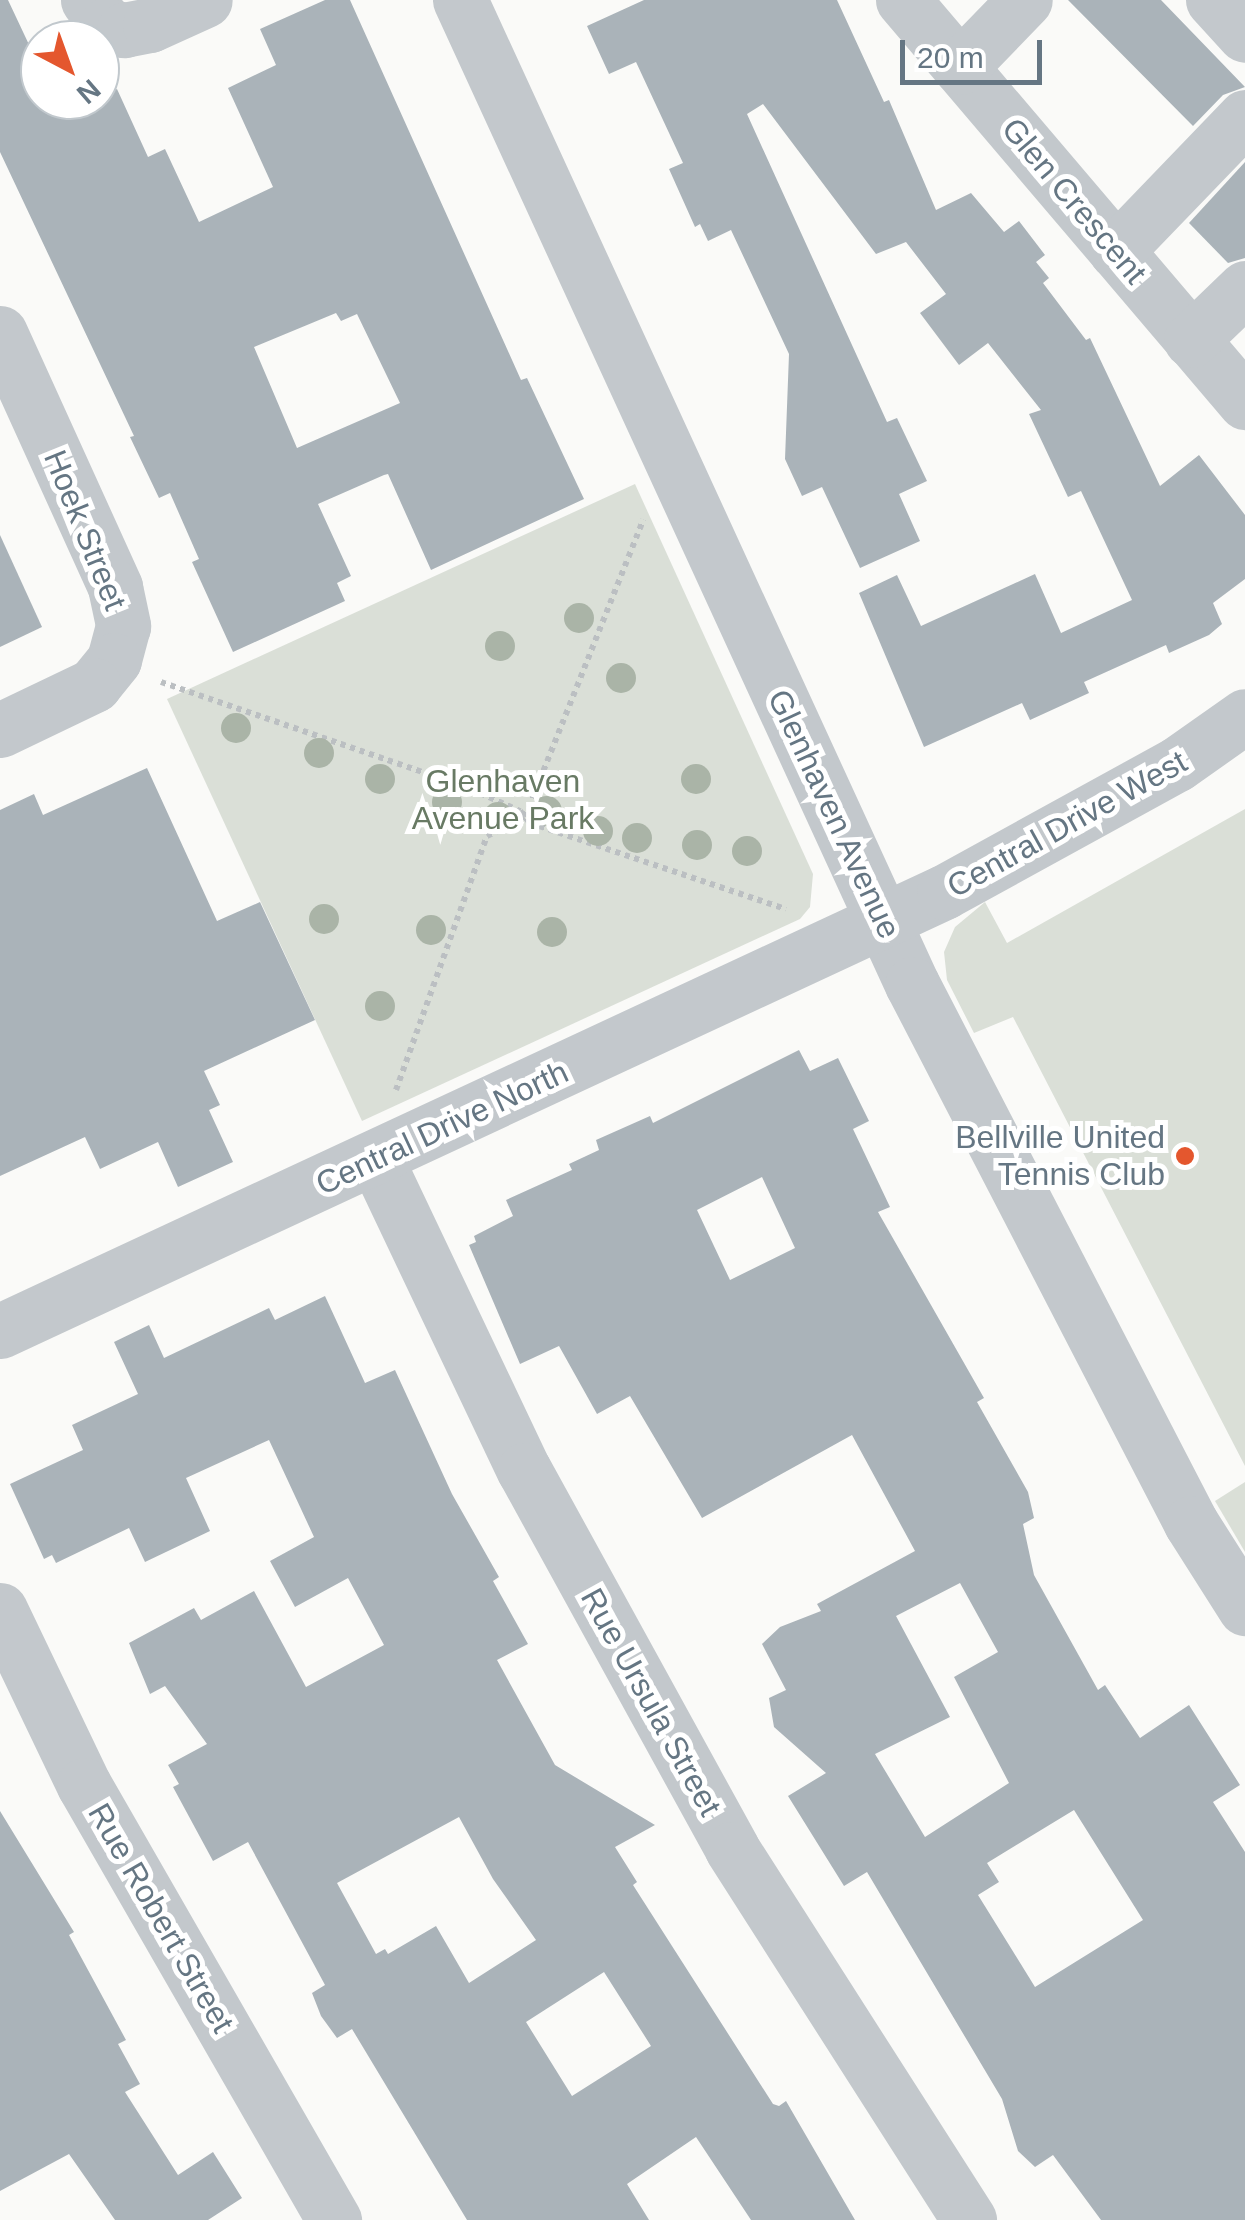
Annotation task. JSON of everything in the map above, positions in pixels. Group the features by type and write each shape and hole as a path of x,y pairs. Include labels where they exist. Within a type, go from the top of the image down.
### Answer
{"street":[{"path":"88,0 106,26 124,30 150,25 206,0"},
{"name":"Glenhaven Avenue","path":"460,0 884,922 1046,1249 1190,1523 1245,1608"},
{"name":"Glen Crescent","path":"903,0 1245,402"},
{"path":"960,67 1025,0"},
{"path":"1213,0 1245,35"},
{"path":"1116,251 1245,117"},
{"path":"1191,340 1245,288"},
{"name":"Hoek Street","path":"0,332 122,606 123,626 114,660 80,694 0,730"},
{"name":"Central Drive West","path":"884,922 1177,764 1245,716"},
{"name":"Central Drive North","path":"0,1331 884,922"},
{"name":"Rue Ursula Street","path":"394,1150 524,1470 732,1849 970,2220"},
{"name":"Rue Robert Street","path":"0,1610 84,1785 334,2220"}],"path":[{"path":"394,1150 393,1098 487,836 525,817 644,517 638,503"},
{"path":"114,660 137,674 470,788 530,823 795,912 814,954"}],"green space":[{"name":"Glenhaven Avenue Park","path":"635,484 813,874 810,907 800,919 362,1121 167,699"},
{"name":"Bellville United Tennis Club","path":"1245,809 1245,1466 1013,1017 974,1033 947,980 944,952 955,927 985,902 1007,943"},
{"path":"1245,1482 1245,1552 1215,1501"}],"building":[{"path":"0,0 8,0 20,26 20,120 120,120 120,96 148,157 165,149 199,222 273,187 228,88 276,65 260,29 325,0 350,0 521,380 527,378 584,499 431,570 388,474 384,475 318,504 351,576 337,583 345,601 233,652 192,562 199,559 170,493 159,498 130,437 134,436 0,152","holes":["336,313 341,321 357,314 400,403 297,448 254,347"]},
{"path":"644,0 837,0 884,102 889,100 936,210 971,193 1004,232 1019,221 1045,255 1036,262 1049,278 1043,283 1086,340 1090,338 1160,486 1199,455 1245,515 1245,579 1213,603 1222,624 1209,635 1169,653 1166,645 1084,682 1089,693 1030,720 1022,703 924,747 859,593 897,575 921,626 1035,574 1061,633 1132,600 1081,491 1068,497 1029,414 1041,410 988,343 959,365 920,313 946,294 906,242 876,254 763,104 747,114 887,422 897,418 927,481 899,494 920,541 860,568 822,487 802,496 785,459 789,354 731,230 708,241 700,224 695,227 669,169 683,163 636,62 609,74 587,26"},
{"path":"1068,0 1161,0 1245,87 1223,95 1193,126"},
{"path":"1245,162 1245,258 1228,263 1189,223"},
{"path":"0,535 42,627 0,647"},
{"path":"147,768 217,921 260,902 315,1020 204,1071 220,1105 209,1110 233,1162 178,1187 158,1142 100,1169 85,1137 0,1176 0,810 34,794 43,815"},
{"path":"799,1050 810,1071 838,1058 869,1121 853,1129 890,1207 878,1212 984,1398 977,1402 1028,1492 1034,1518 1023,1524 1034,1575 1098,1690 1105,1685 1140,1738 1189,1705 1240,1785 1213,1802 1245,1852 1245,2220 1101,2220 1053,2155 1035,2167 1018,2151 1002,2099 867,1872 844,1886 788,1796 826,1773 774,1727 769,1698 786,1690 762,1644 780,1627 821,1611 817,1604 915,1551 852,1435 702,1518 630,1396 597,1414 559,1346 520,1364 469,1245 476,1242 474,1236 513,1216 506,1200 572,1170 569,1164 599,1150 596,1140 650,1116 653,1123","holes":["762,1177 795,1248 730,1280 697,1210","960,1583 998,1652 954,1677 1009,1783 925,1837 875,1754 950,1717 896,1616","1074,1810 1143,1920 1035,1987 978,1895 999,1882 987,1863"]},
{"path":"325,1296 365,1383 395,1370 452,1494 499,1577 493,1581 528,1644 497,1660 555,1765 655,1825 615,1847 637,1882 633,1885 773,2104 779,2106 786,2101 855,2220 751,2220 696,2137 627,2184 649,2220 467,2220 352,2029 337,2038 321,2016 312,1993 325,1985 248,1842 213,1861 173,1787 179,1784 168,1765 207,1744 165,1686 150,1694 129,1643 194,1608 201,1620 254,1591 306,1687 384,1645 348,1578 295,1607 270,1561 314,1537 269,1440 186,1478 210,1531 145,1562 129,1528 56,1563 52,1555 44,1559 10,1484 83,1450 72,1425 138,1394 114,1342 149,1325 164,1358 269,1308 275,1320","holes":["459,1817 493,1879 536,1940 469,1983 436,1926 388,1954 385,1949 376,1954 337,1883","604,1972 651,2046 572,2096 526,2022"]},
{"path":"0,1811 74,1932 69,1935 126,2040 118,2044 140,2084 125,2092 178,2175 213,2152 242,2198 208,2220 115,2220 69,2154 0,2191"}],"place":[{"name":"Bellville United Tennis Club","path":"1185,1156"}]}
